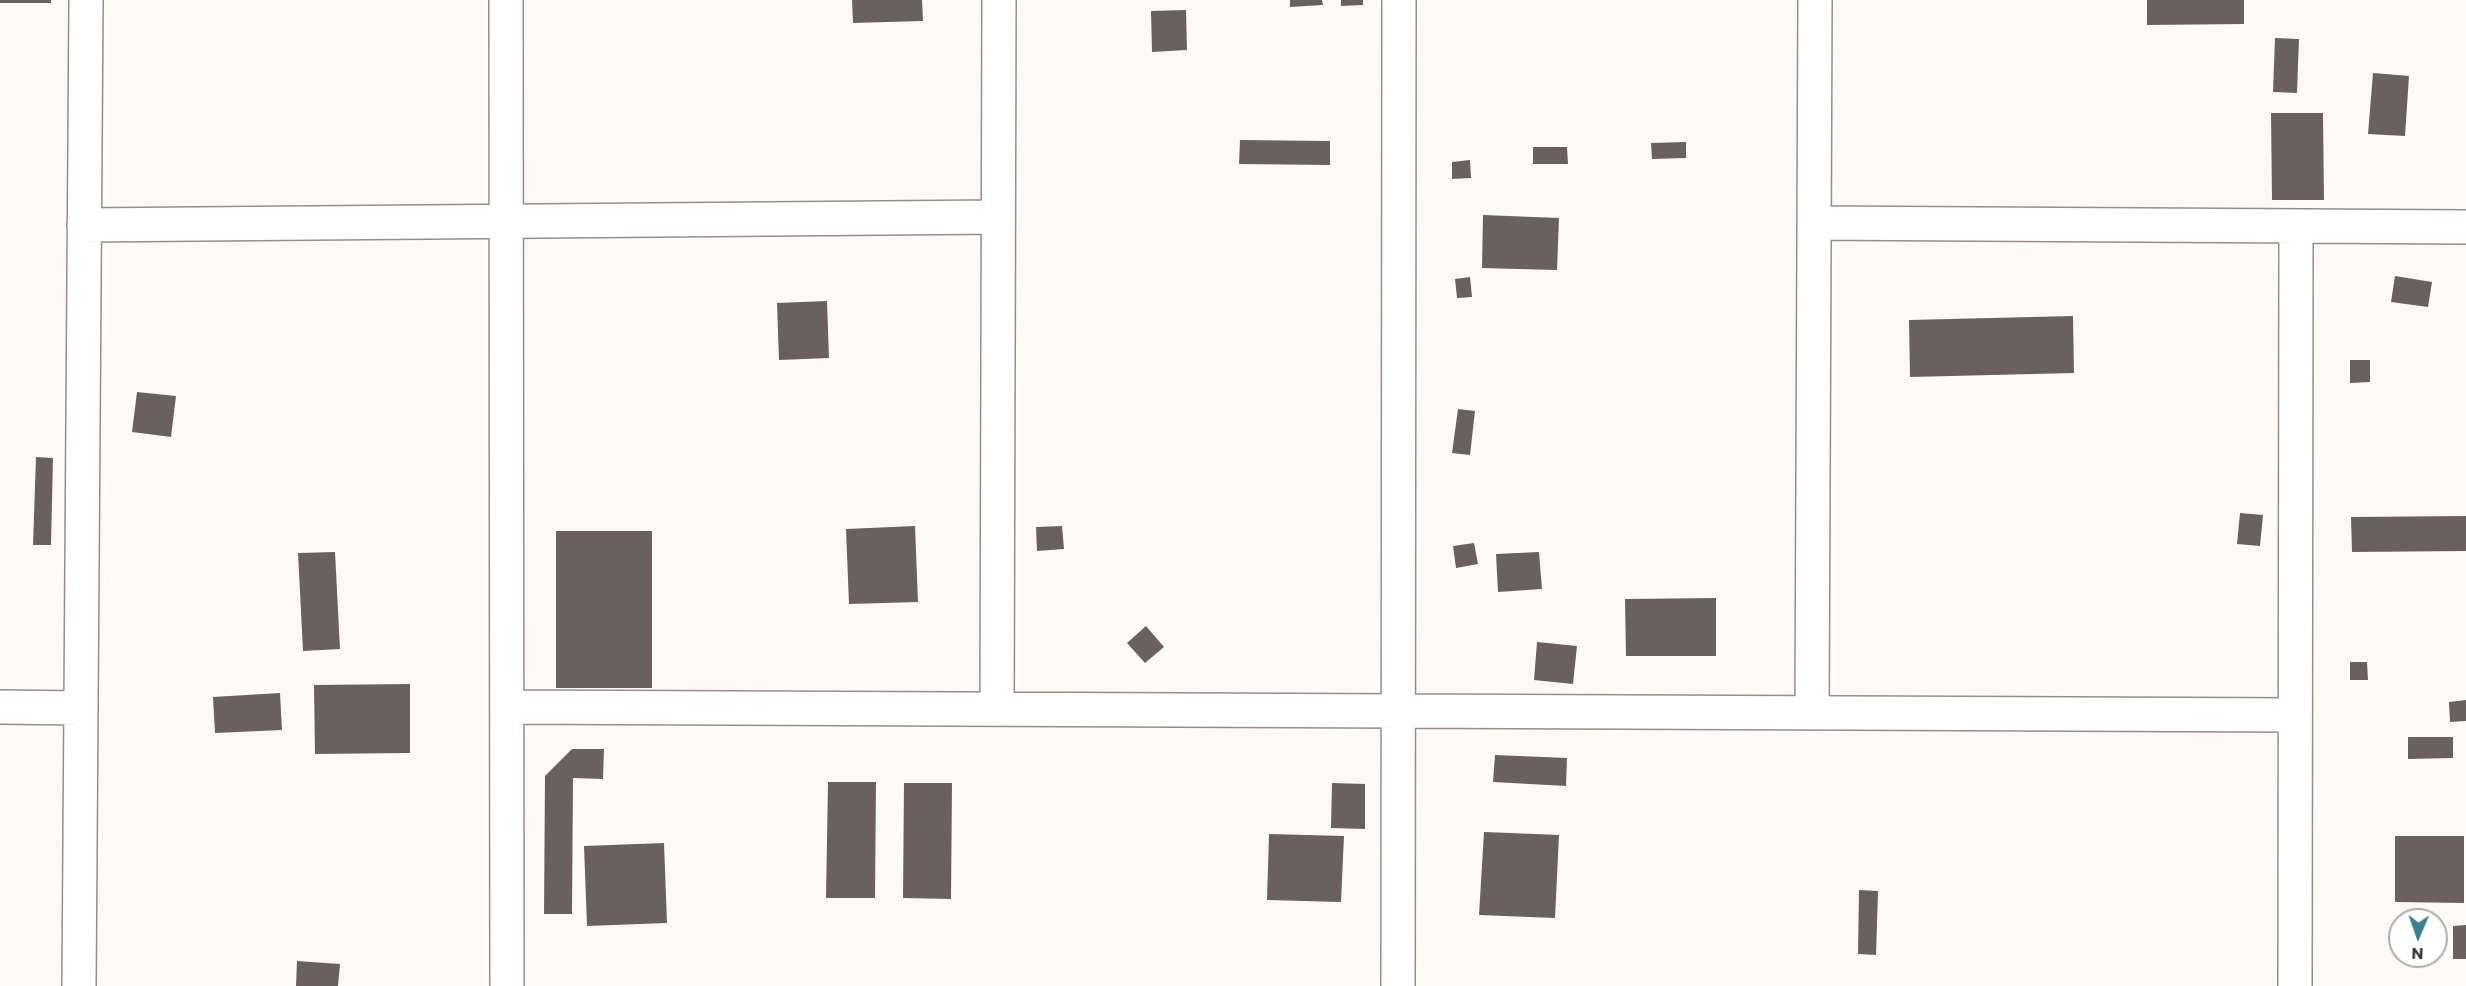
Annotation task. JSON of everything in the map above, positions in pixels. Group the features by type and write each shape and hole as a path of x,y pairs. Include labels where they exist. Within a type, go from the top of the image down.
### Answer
{"street":[{"path":"79,986 86,0"},
{"path":"506,0 507,986"},
{"path":"997,709 999,0"},
{"path":"1398,986 1399,0"},
{"path":"1812,713 1815,0"},
{"path":"84,225 998,217"},
{"path":"1814,223 2466,227"},
{"path":"2295,986 2296,226"},
{"path":"0,707 81,708"},
{"path":"507,707 2295,715"}],"building":[{"path":"0,0 51,0 51,3 0,3"},
{"path":"852,0 922,0 923,21 853,23"},
{"path":"1290,0 1322,0 1323,5 1290,7"},
{"path":"1341,0 1363,0 1363,5 1341,6"},
{"path":"2147,0 2244,0 2244,24 2147,25"},
{"path":"1186,10 1187,50 1152,52 1151,11"},
{"path":"2275,38 2299,39 2297,93 2273,92"},
{"path":"2373,73 2409,76 2405,136 2368,134"},
{"path":"2271,113 2323,113 2324,200 2272,200"},
{"path":"1240,140 1330,141 1330,165 1239,164"},
{"path":"1686,142 1686,158 1652,159 1651,143"},
{"path":"1533,147 1567,147 1568,164 1533,164"},
{"path":"1470,160 1471,178 1452,179 1452,162"},
{"path":"1483,215 1559,218 1557,270 1482,268"},
{"path":"2395,276 2432,282 2428,307 2391,302"},
{"path":"1470,277 1472,297 1457,298 1455,279"},
{"path":"827,301 829,358 779,360 777,303"},
{"path":"2073,316 2074,373 1910,377 1909,320"},
{"path":"2350,360 2370,360 2370,382 2350,383"},
{"path":"137,392 176,396 171,437 132,432"},
{"path":"1458,409 1475,411 1470,455 1452,453"},
{"path":"36,457 53,458 51,545 33,545"},
{"path":"2240,513 2263,515 2260,546 2237,544"},
{"path":"2466,516 2466,551 2352,552 2351,517"},
{"path":"915,526 918,602 849,604 846,529"},
{"path":"1062,526 1064,549 1037,551 1036,527"},
{"path":"556,531 652,531 652,688 556,688"},
{"path":"1474,543 1478,564 1456,568 1453,546"},
{"path":"335,552 340,649 303,651 298,553"},
{"path":"1539,552 1542,589 1498,592 1496,554"},
{"path":"1716,598 1716,656 1626,656 1625,599"},
{"path":"1146,626 1164,647 1145,663 1127,643"},
{"path":"1537,642 1577,646 1573,684 1534,680"},
{"path":"2350,662 2367,662 2368,680 2350,680"},
{"path":"410,684 410,753 315,754 314,685"},
{"path":"280,693 282,730 215,733 213,697"},
{"path":"2466,700 2466,721 2450,722 2449,702"},
{"path":"2408,737 2453,737 2453,758 2408,759"},
{"path":"572,749 604,749 603,779 573,778 572,914 544,914 545,776"},
{"path":"1495,755 1567,758 1566,786 1493,782"},
{"path":"828,782 876,782 875,898 826,898"},
{"path":"904,783 952,783 951,899 903,898"},
{"path":"1332,783 1365,784 1365,829 1331,828"},
{"path":"1484,832 1559,835 1555,918 1479,915"},
{"path":"1269,834 1344,836 1341,902 1267,900"},
{"path":"2395,836 2464,836 2464,903 2395,902"},
{"path":"664,843 667,923 587,926 584,846"},
{"path":"1859,890 1878,891 1876,955 1858,954"},
{"path":"2466,925 2466,959 2453,959 2453,926"},
{"path":"297,961 340,964 338,986 296,986"}]}
